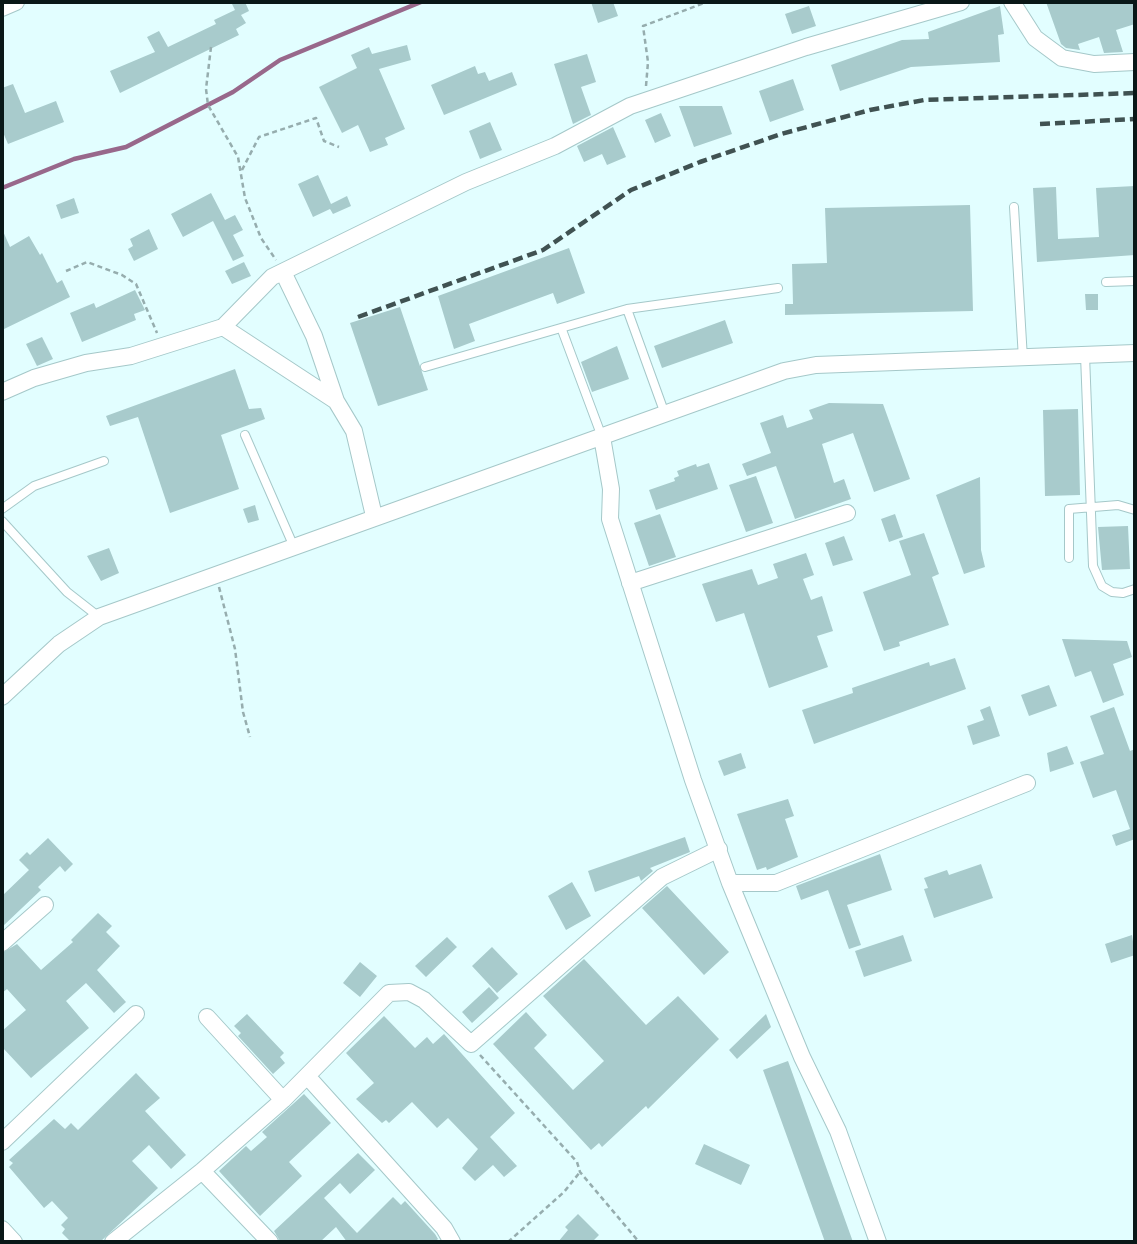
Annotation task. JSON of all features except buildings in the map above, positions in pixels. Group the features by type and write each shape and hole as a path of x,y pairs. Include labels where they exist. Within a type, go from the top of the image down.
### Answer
{"street":[{"path":"2,8 16,2"},
{"path":"2,391 73,367 131,356 223,327 246,300 271,277 466,182 555,146 644,101 806,47 961,2"},
{"path":"1012,2 1035,38 1062,58 1094,64 1135,62"},
{"path":"283,272 314,335 336,401 354,431 374,516"},
{"path":"223,327 336,401"},
{"path":"2,697 59,644 99,617 374,516 784,371 816,365 1135,353"},
{"path":"602,437 611,489 610,519 730,883 802,1057 838,1132 878,1242"},
{"path":"630,583 848,513"},
{"path":"730,883 776,884 1027,783"},
{"path":"113,1242 202,1171 283,1100 389,993 409,992 424,1000 471,1045 662,877 719,849"},
{"path":"2,943 44,905"},
{"path":"2,1142 136,1014"},
{"path":"208,1017 283,1100"},
{"path":"307,1076 444,1228 452,1242"},
{"path":"202,1171 270,1242"},
{"path":"2,1229 14,1242"}],"lane":[{"path":"1014,207 1023,359"},
{"path":"1106,282 1135,281"},
{"path":"425,367 562,330 627,309 778,288"},
{"path":"627,309 665,414"},
{"path":"562,330 602,437"},
{"path":"1085,355 1096,577 1112,592 1123,593 1135,589"},
{"path":"245,435 294,547"},
{"path":"2,509 34,486 104,461"},
{"path":"1069,558 1069,509 1118,505 1135,510"},
{"path":"2,522 67,592 99,617"}],"path":[{"path":"644,101 648,62 643,26 707,2"},
{"path":"211,47 205,89 208,105 238,157 245,198 261,238 283,272"},
{"path":"241,173 259,137 316,118 324,141 339,148"},
{"path":"66,271 87,262 122,275 136,284 161,346"},
{"path":"216,574 235,649 243,712 250,737"},
{"path":"471,1045 577,1162 580,1172 639,1242"},
{"path":"508,1242 564,1192 580,1172"}],"waterway":[{"path":"2,188 74,159 126,147 233,92 280,60 421,2"}],"railway":[{"path":"358,317 543,250 631,190 781,134 870,110 924,100 1135,93"},
{"path":"1040,124 1135,119"}]}
